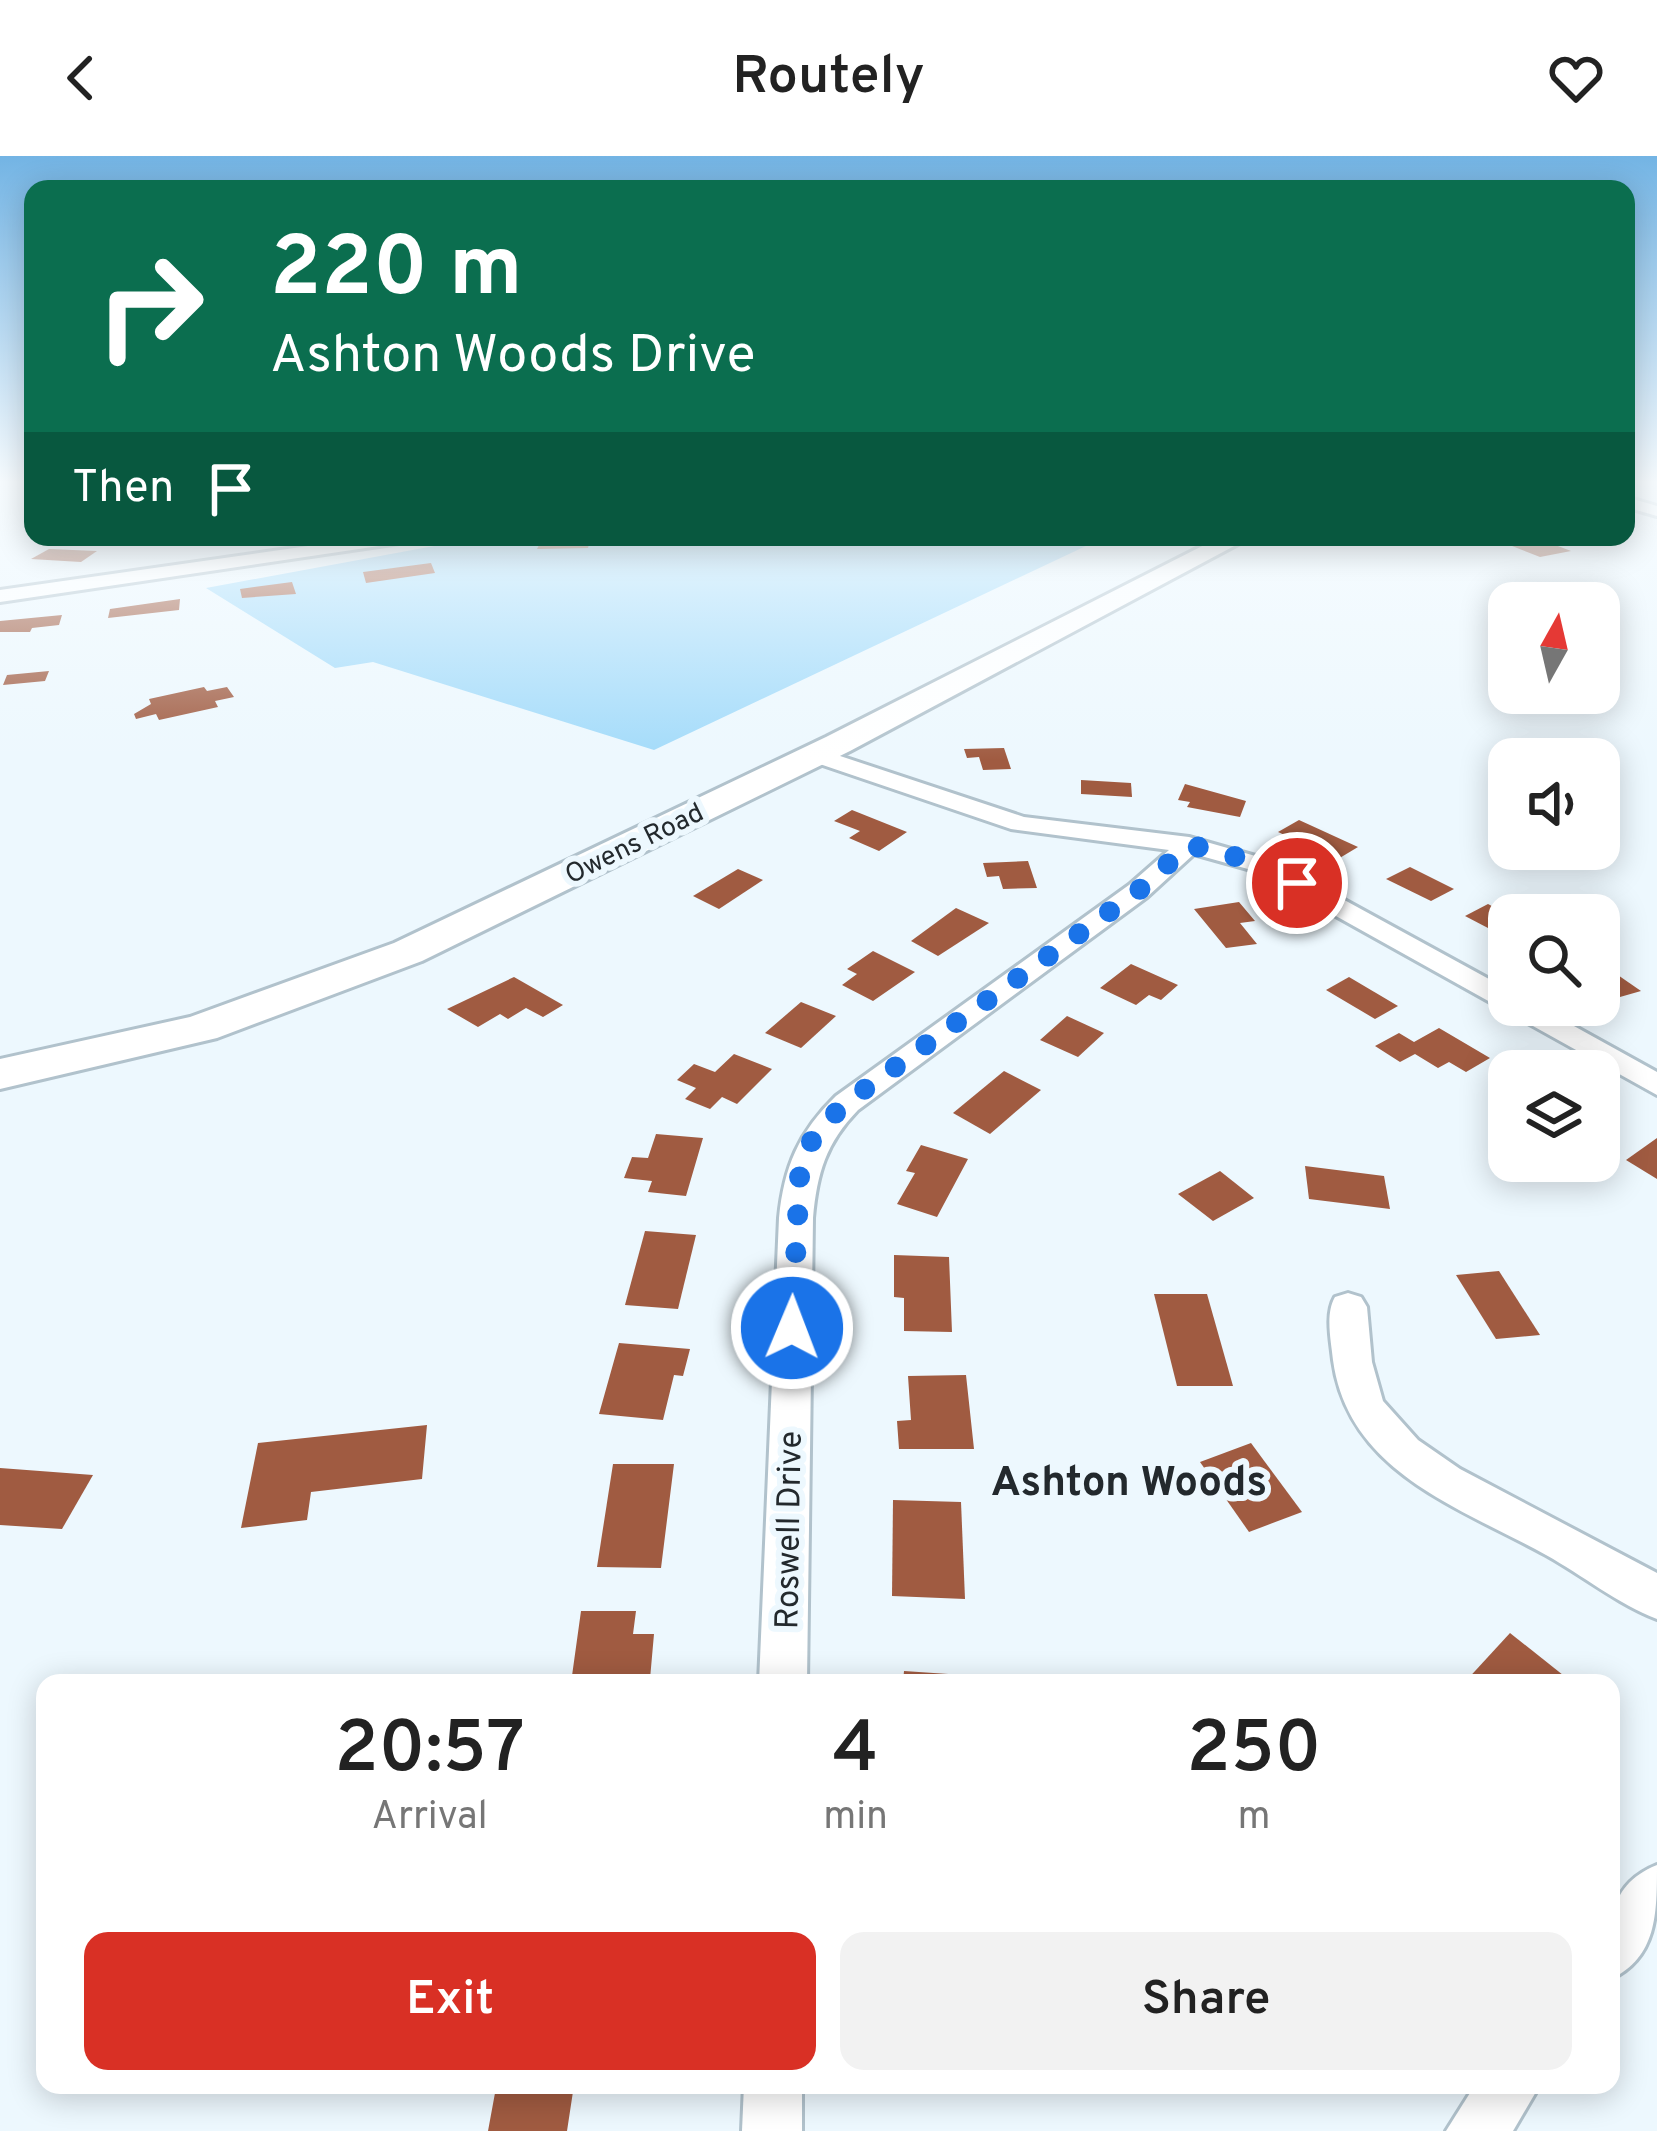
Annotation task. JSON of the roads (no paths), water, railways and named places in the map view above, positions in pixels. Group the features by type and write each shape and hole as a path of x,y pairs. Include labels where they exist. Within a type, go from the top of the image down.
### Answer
{"street":[{"path":"0,596 136,576"},
{"name":"Owens Road","path":"0,1074 202,1028 408,952 827,749 1163,576"},
{"path":"827,749 896,786 1020,824 1189,845 1264,866 1488,991"},
{"name":"Roswell Drive","path":"783,1674 796,1218 800,1169 815,1133 847,1102 1138,891 1189,845"},
{"path":"1551,1026 1657,1085"},
{"path":"1348,1307 1354,1372 1371,1415 1409,1456 1459,1490 1605,1564 1657,1598"},
{"path":"1620,1940 1657,1891"},
{"path":"772,2131 773,2094"},
{"path":"1476,2131 1504,2094"}],"district":[{"name":"Ashton Woods","path":"1129,1480"}]}
